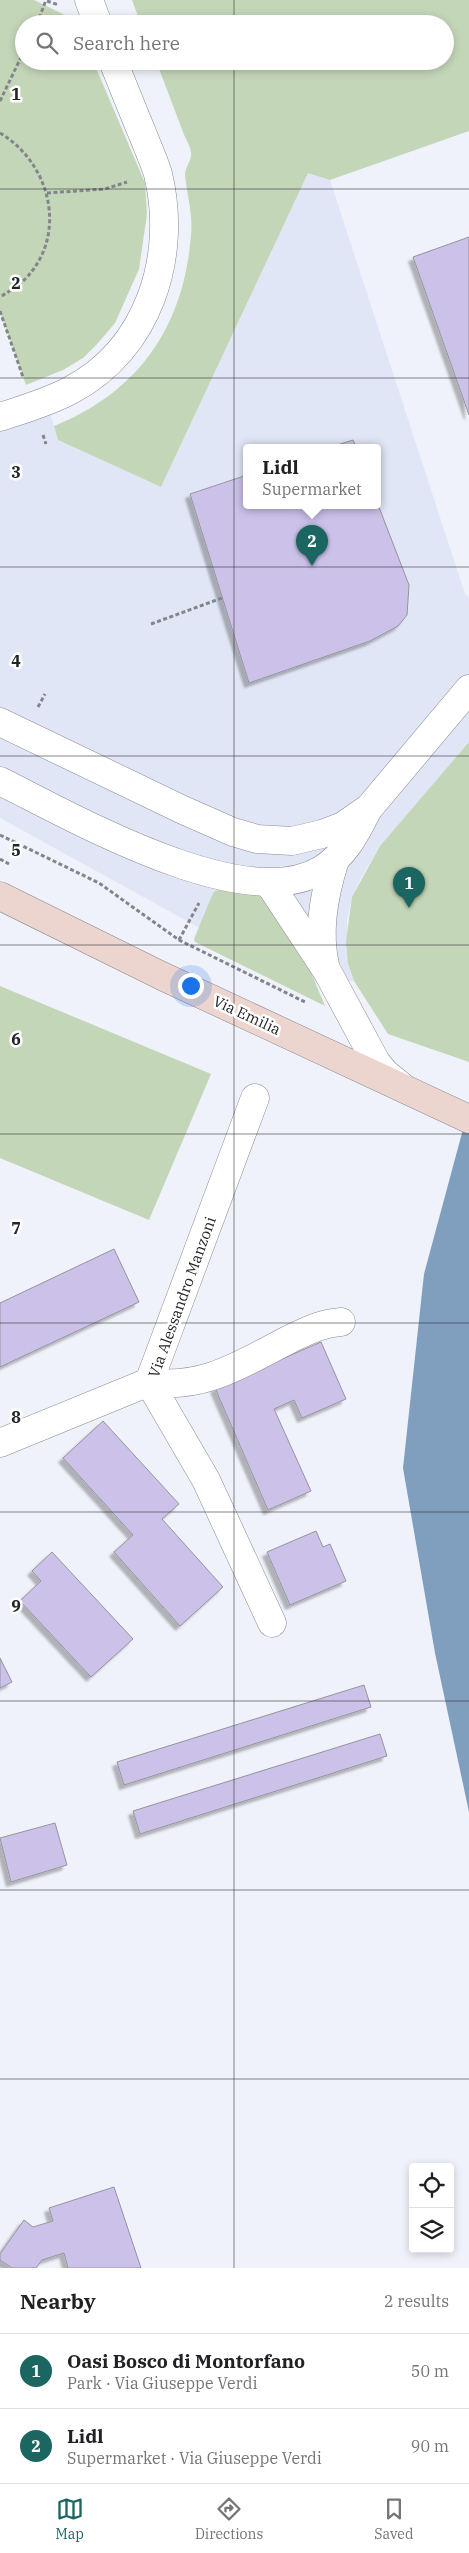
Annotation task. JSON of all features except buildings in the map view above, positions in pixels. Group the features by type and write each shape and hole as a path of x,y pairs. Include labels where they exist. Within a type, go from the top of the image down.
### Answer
{"street":[{"path":"89,0 95,15"},
{"path":"0,417 71,390 102,369 143,319 156,286 163,256 165,224 157,172 117,70"},
{"path":"0,781 155,856 211,872 270,883 303,877 319,871 335,860 350,843 369,808 469,689"},
{"path":"0,722 183,810 251,838 280,841 303,839 343,826 369,808"},
{"path":"327,971 322,951 321,931 325,897 335,860"},
{"path":"270,883 327,971 376,1062 385,1073 401,1086"},
{"name":"Via Emilia","path":"0,896 162,976 469,1119"},
{"name":"Via Alessandro Manzoni","path":"255,1098 149,1382 206,1480 272,1623"},
{"path":"0,1443 149,1382 175,1384 203,1380 314,1328 341,1322"}],"path":[{"path":"40,15 46,0"},
{"path":"0,101 15,70"},
{"path":"0,133 27,154 38,171 46,193 50,216 47,237 40,259 28,276 0,297"},
{"path":"46,193 105,190 157,172"},
{"path":"151,624 222,598"},
{"path":"0,835 99,883 179,940 311,1005"}],"shaded area":[{"path":"308,172 330,180 465,594 469,597 469,742 380,846 361,878 352,897 347,920 348,964 354,981 323,981 307,987 0,818 0,412 44,392 58,440 161,487"}],"green space":[{"path":"0,0 34,0 65,15 15,15 15,70 97,70 145,183 147,214 139,269 115,323 83,358 63,370 26,385 0,312"},
{"path":"132,0 469,0 469,131 330,180 308,173 161,487 58,440 54,426 84,412 110,395 133,375 152,352 167,326 179,298 187,268 191,235 191,212 185,175 191,153 159,70 454,70 454,15 138,15"},
{"path":"469,742 469,1062 388,1034 354,981 348,964 346,941 352,897 380,846"},
{"path":"223,889 278,900 290,922 325,1006 195,942 194,939 213,893"},
{"path":"0,986 211,1074 149,1220 0,1158"}],"water":[{"path":"469,1107 469,1812 435,1653 403,1468 424,1274"}],"place":[{"name":"Lidl","path":"312,566"},
{"name":"Oasi Bosco di Montorfano","path":"409,908"}]}
